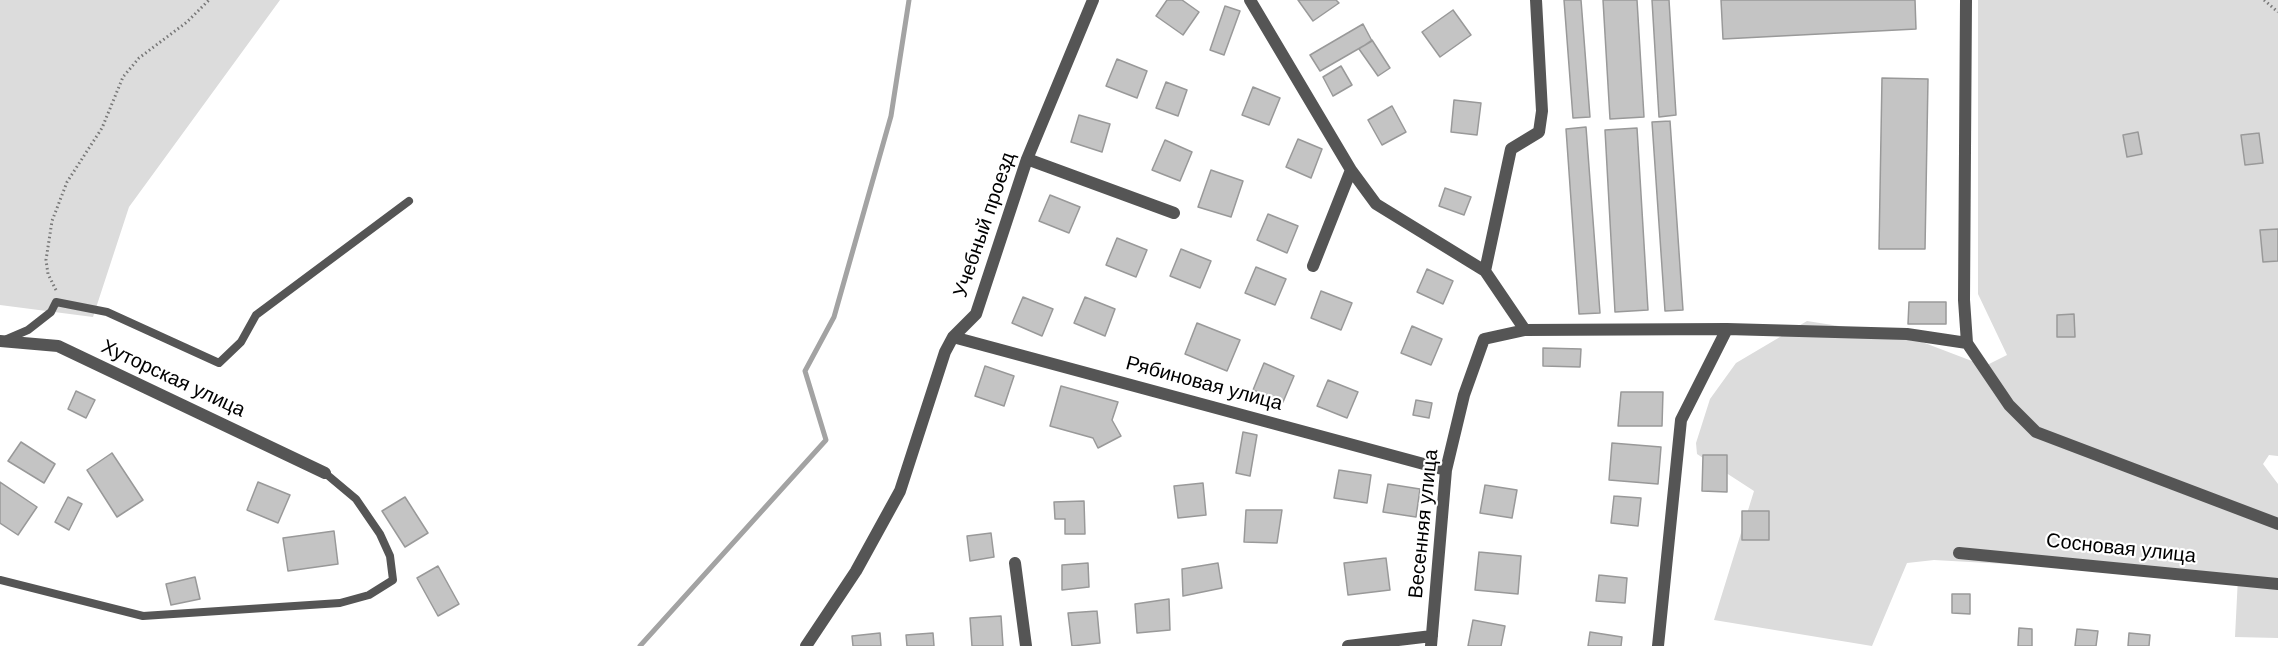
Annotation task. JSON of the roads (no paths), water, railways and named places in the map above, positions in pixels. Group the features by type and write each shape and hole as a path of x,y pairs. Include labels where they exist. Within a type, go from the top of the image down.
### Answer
{"street":[{"name":"Учебный проезд","path":"806,646 856,571 900,491 952,337 976,314 1027,159 1093,0"},
{"path":"1250,0 1350,170 1376,204 1485,271 1525,330 1727,329 1907,334 1967,342"},
{"path":"1485,271 1511,149 1539,132 1542,111 1536,0"},
{"path":"1966,0 1964,300 1967,342 2009,405 2036,432 2278,524"},
{"path":"1027,159 1174,213"},
{"path":"1312,266 1350,170"},
{"path":"1658,646 1681,420 1727,329"},
{"name":"Весенняя улица","path":"1432,641 1446,470 1464,395 1484,339 1525,330"},
{"name":"Рябиновая улица","path":"952,337 1446,470"},
{"name":"Хуторская улица","path":"4,340 58,346 325,473"},
{"name":"Сосновая улица","path":"1959,553 2278,584"},
{"path":"1015,563 1026,646"},
{"path":"1348,646 1432,641"}],"lane":[{"path":"4,340 28,330 51,312 56,302 107,312 219,363 241,342 256,315 409,201"},
{"path":"0,580 143,616 340,603 369,596 393,580 390,556 380,534 356,499 325,473"}],"waterway":[{"path":"640,646 826,440 805,371 834,317 891,116 909,0"}]}
